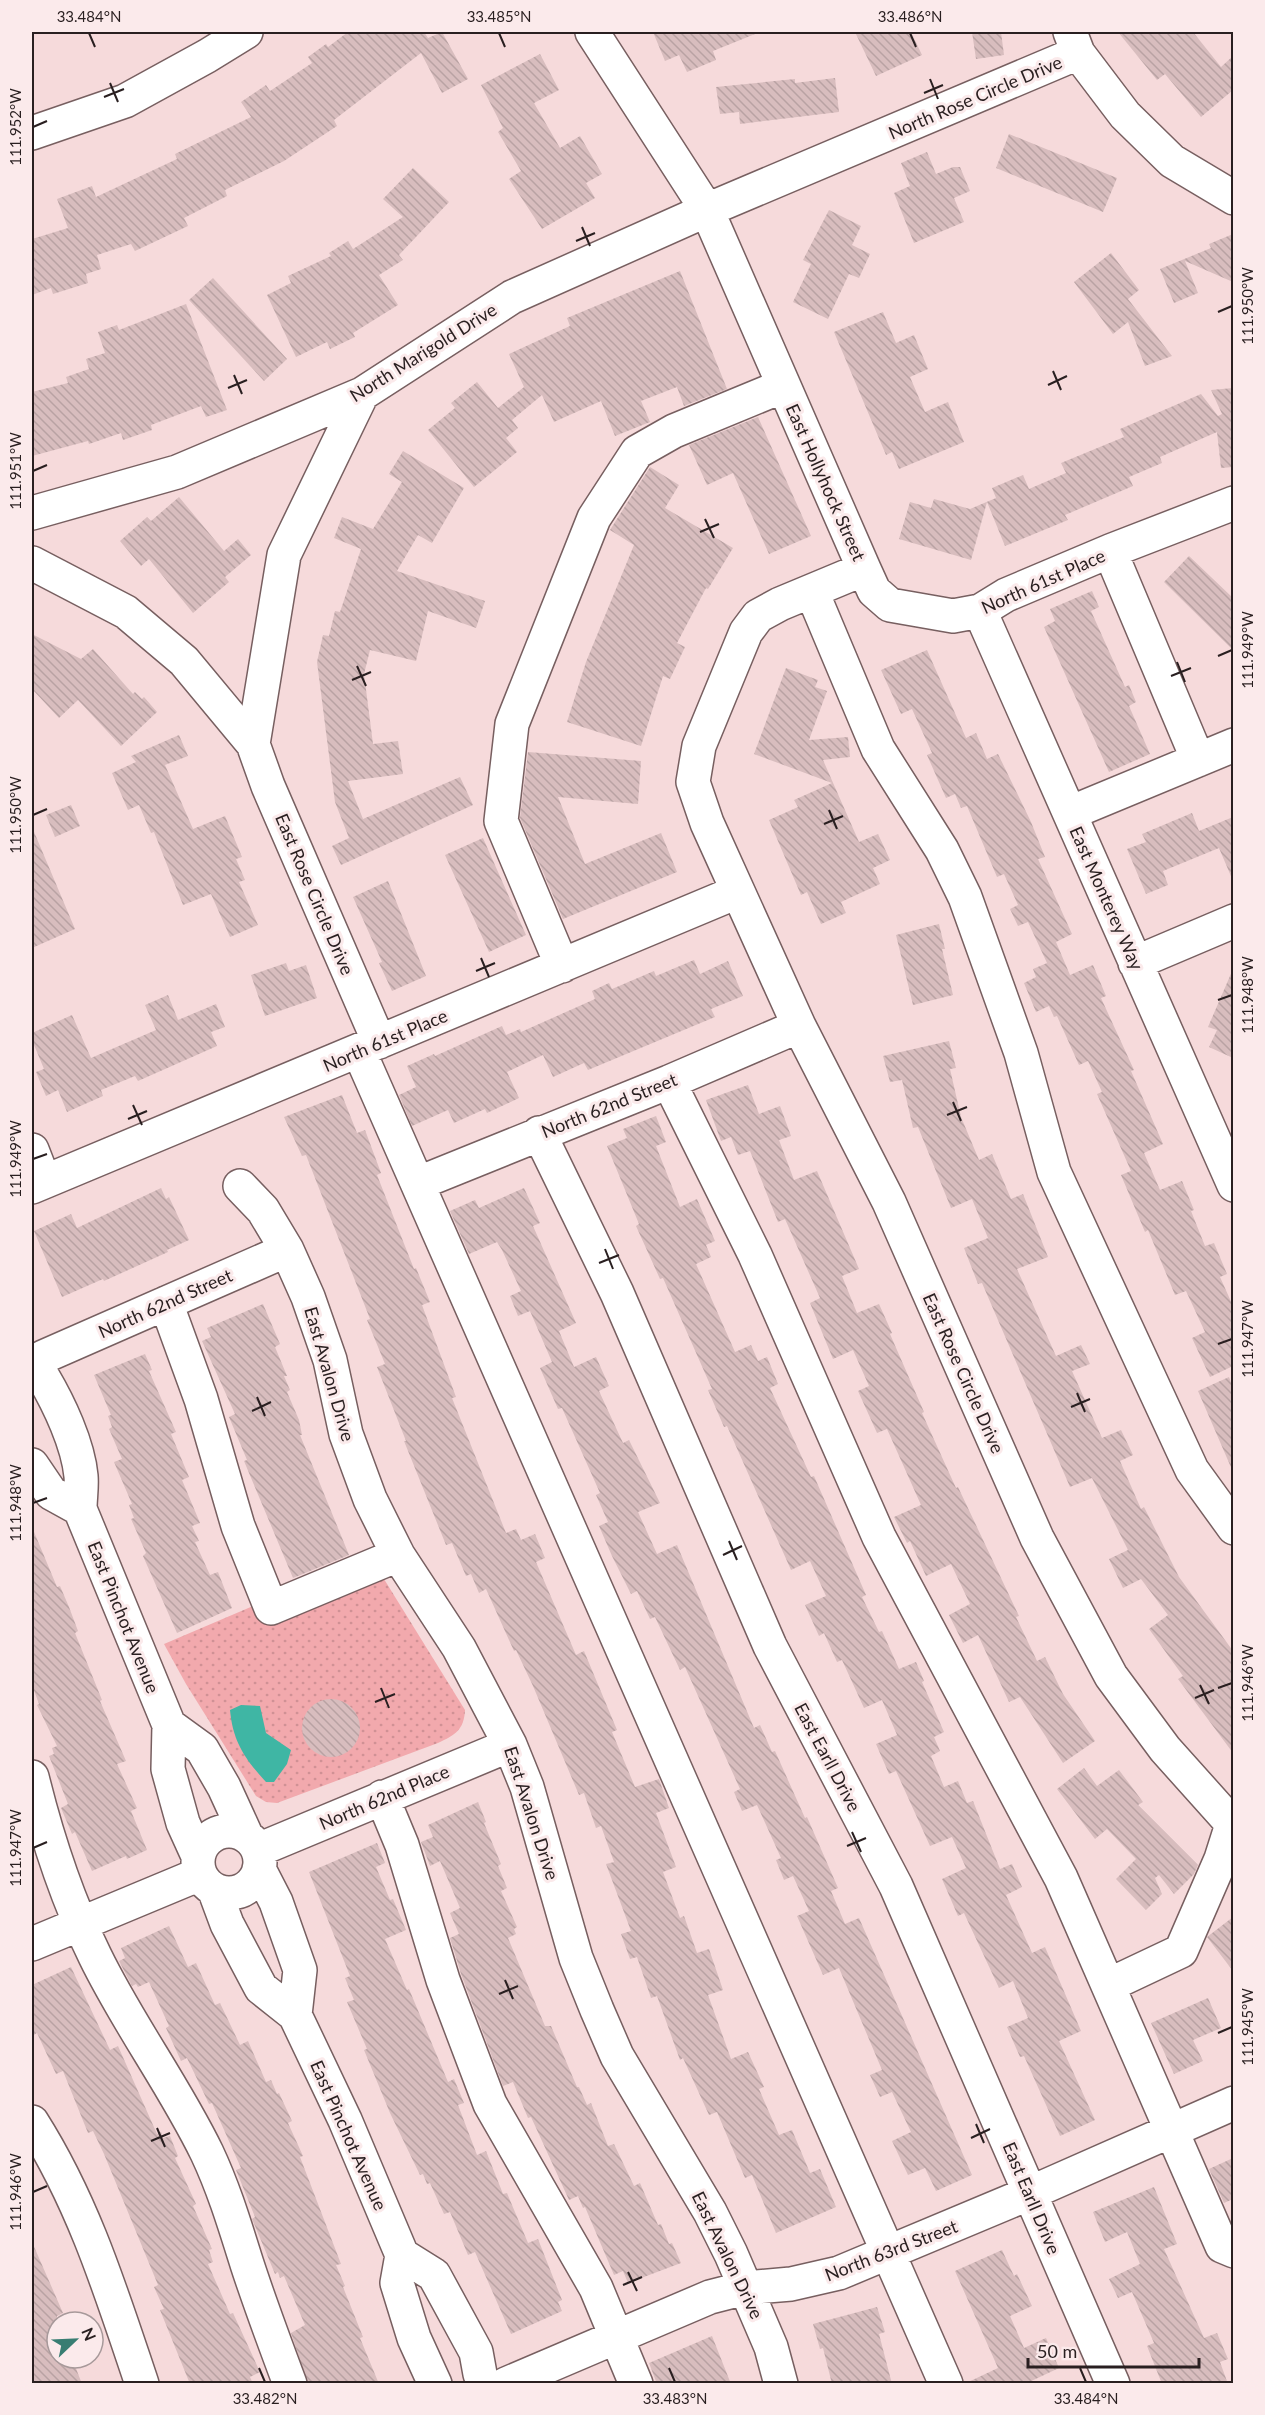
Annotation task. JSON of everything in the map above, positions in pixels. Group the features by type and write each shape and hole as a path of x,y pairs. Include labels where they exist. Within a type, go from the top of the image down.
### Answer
{"street":[{"path":"32,133 125,101 246,32"},
{"name":"East Hollyhock Street","path":"592,32 706,210 864,569 780,604 758,616 746,632 699,746 693,782 707,823 737,892"},
{"name":"North Rose Circle Drive","path":"706,210 1074,42 1125,115 1172,161 1233,198"},
{"name":"North Marigold Drive","path":"32,513 177,472 362,394 512,297 706,210"},
{"path":"562,966 501,821 512,724 594,518 637,452 674,431 783,386"},
{"name":"East Rose Circle Drive","path":"253,744 285,555 362,394"},
{"name":"North 61st Place","path":"864,569 874,591 890,605 953,616 980,611 1006,596 1110,551 1233,503"},
{"path":"1110,551 1198,760"},
{"name":"East Rose Circle Drive","path":"32,563 126,612 184,661 253,744 419,1183 946,2384"},
{"path":"812,592 878,749 942,850 965,897 1021,1053 1054,1172 1192,1470 1233,1528"},
{"name":"East Monterey Way","path":"980,611 1233,1185"},
{"path":"1070,813 1233,745"},
{"name":"East Rose Circle Drive","path":"737,892 799,1026 889,1202 1037,1538 1111,1676 1165,1749 1233,1823"},
{"name":"North 61st Place","path":"38,1184 737,892"},
{"path":"1135,963 1233,921"},
{"name":"North 62nd Street","path":"419,1183 669,1082 799,1026"},
{"path":"669,1082 755,1255 879,1537 1061,1878 1222,2246 1233,2250"},
{"name":"East Earll Drive","path":"539,1133 617,1293 770,1646 896,1886 1113,2384"},
{"path":"32,1150 38,1184"},
{"name":"East Avalon Drive","path":"240,1186 262,1210 287,1250 308,1297 330,1360 350,1445 370,1499 398,1555 459,1648 510,1745 527,1787 576,1958 617,2056 710,2212 771,2347 781,2384"},
{"name":"North 62nd Street","path":"37,1367 166,1303 287,1250"},
{"path":"166,1303 201,1399 238,1526 271,1608 398,1555"},
{"name":"East Pinchot Avenue","path":"37,1367 57,1401 77,1458 81,1477 80,1509 169,1725 168,1769 183,1823 227,1924 261,1988 295,2015 345,2120 402,2255"},
{"path":"32,1465 51,1493 80,1509"},
{"path":"169,1725 202,1749 224,1786 254,1851 276,1902 300,1970 295,2015"},
{"name":"North 62nd Place","path":"254,1851 510,1745"},
{"path":"32,1777 41,1816 80,1923 96,1958 178,2099 207,2154 227,2201 269,2330 290,2384"},
{"path":"382,1797 402,1845 442,1980 490,2104 596,2288 636,2384"},
{"path":"1109,1985 1181,1951 1221,1858 1233,1823"},
{"path":"226,1830 254,1851 256,1878 242,1890 233,1893 204,1873 201,1846 207,1838 216,1833 226,1830"},
{"path":"32,1944 204,1873"},
{"name":"North 63rd Street","path":"446,2384 456,2374 464,2372 493,2380 617,2336 710,2297 746,2288 791,2284 838,2274 1171,2132 1233,2103"},
{"path":"32,2122 68,2184 96,2250 142,2384"},
{"path":"435,2384 414,2338 397,2283 402,2255 434,2275 493,2380"}],"shaded area":[{"path":"379,1571 465,1710 463,1722 458,1731 438,1743 277,1803 266,1802 256,1796 186,1684 164,1644 260,1603"},
{"path":"241,1705 260,1706 266,1733 291,1750 287,1764 274,1782 266,1782 246,1758 237,1741 230,1710"}],"building":[{"path":"348,32 424,32 428,38 442,32 468,79 442,93 421,53 334,120 337,126 284,161 225,190 227,196 184,218 188,226 135,251 131,244 97,255 101,269 86,274 88,283 53,294 51,288 32,295 32,239 68,228 57,199 92,186 96,197 177,159 175,154 251,117 241,102 266,85 270,91 312,63 308,57 326,44 328,47"},
{"path":"653,32 760,32 713,51 716,60 687,72 679,55 665,61"},
{"path":"855,32 911,32 922,55 876,76"},
{"path":"972,32 1001,32 1004,55 976,59"},
{"path":"1118,32 1193,32 1221,67 1233,56 1233,90 1201,117 1165,74 1157,80"},
{"path":"540,54 559,90 534,103 560,148 580,136 602,174 586,183 595,198 542,229 509,179 521,171 498,132 503,128 481,85"},
{"path":"835,78 839,112 740,124 739,112 720,114 716,87 795,79 795,83"},
{"path":"1009,134 1117,178 1103,212 996,168"},
{"path":"927,152 936,174 953,167 960,167 970,191 954,198 964,222 914,243 894,193 910,186 901,163"},
{"path":"413,168 449,202 399,255 403,260 379,275 398,305 353,333 355,337 330,349 327,342 296,357 267,295 291,283 288,276 331,256 329,253 348,241 353,249 403,217 383,199"},
{"path":"829,210 861,226 852,245 870,254 859,278 849,274 828,319 793,302 811,264 803,260"},
{"path":"1233,234 1233,282 1185,261 1198,293 1174,303 1160,269 1211,248 1209,244"},
{"path":"1111,253 1139,290 1128,299 1172,356 1145,366 1128,322 1113,334 1074,282"},
{"path":"680,271 727,389 684,406 677,387 641,401 650,422 615,436 601,401 554,422 542,395 512,420 518,428 506,438 517,452 474,487 428,430 455,408 451,403 477,382 498,408 524,387 509,354 570,326 567,318"},
{"path":"213,278 287,359 264,381 189,300"},
{"path":"186,304 227,410 206,417 201,406 151,425 152,430 123,440 121,433 89,444 88,441 32,456 32,392 68,383 66,377 89,369 86,359 105,353 98,332 117,325 119,330"},
{"path":"883,312 896,343 914,335 928,369 910,377 925,412 948,402 964,442 899,469 892,452 886,455 834,332"},
{"path":"1233,388 1233,467 1221,468 1217,432 1160,457 1162,463 1129,477 1133,486 1065,515 1068,520 1005,546 987,502 971,560 899,539 910,502 931,508 934,499 970,509 996,498 992,488 1023,475 1029,489 1066,473 1061,463 1124,437 1120,429 1201,394 1218,416 1222,414 1211,390"},
{"path":"758,417 811,536 769,554 733,473 707,485 689,445"},
{"path":"403,451 464,488 432,543 418,535 397,571 485,601 476,628 428,611 416,661 370,650 364,674 373,744 398,741 403,774 348,781 363,819 460,777 473,805 341,865 332,846 349,838 335,802 317,662 323,635 329,636 335,611 340,612 361,549 334,538 342,517 373,529 402,482 389,474"},
{"path":"650,467 679,485 665,508 733,548 708,589 706,588 677,643 685,647 670,679 663,676 641,746 567,722 586,662 634,545 610,530"},
{"path":"179,497 224,551 238,539 251,555 225,577 229,582 193,613 149,559 141,566 120,541 147,517 151,521"},
{"path":"1189,556 1233,598 1233,650 1164,582"},
{"path":"1092,591 1099,607 1091,611 1125,687 1129,685 1136,702 1129,706 1150,754 1109,772 1044,627 1055,621 1050,609"},
{"path":"32,634 81,659 93,649 133,694 135,692 142,699 144,697 157,712 121,746 78,700 59,718 32,689"},
{"path":"927,650 966,738 976,733 987,759 998,754 1031,822 1045,857 1038,859 1072,934 1056,942 1070,975 1093,965 1106,996 1101,998 1134,1070 1131,1071 1163,1144 1144,1153 1160,1190 1182,1181 1205,1246 1214,1243 1227,1274 1220,1277 1233,1306 1233,1366 1210,1377 1192,1338 1205,1332 1186,1291 1175,1295 1148,1230 1145,1232 1121,1175 1131,1171 1097,1094 1102,1092 1088,1061 1079,1065 1057,1016 1054,1017 1049,1006 1036,1012 1024,983 1036,977 1033,969 1047,963 1028,922 1018,926 1010,909 1018,905 1004,874 997,877 967,806 961,808 955,794 946,798 927,755 932,753 912,709 901,714 881,670"},
{"path":"786,668 818,680 815,687 827,691 809,740 848,737 850,757 823,760 859,842 878,834 890,860 873,868 880,884 841,902 846,913 821,924 807,892 801,895 769,820 798,807 794,800 832,783 754,754"},
{"path":"179,735 188,756 165,765 193,829 225,816 242,857 236,859 245,880 239,882 258,925 230,937 211,894 183,905 154,832 151,833 139,805 128,810 112,773 136,762 131,756"},
{"path":"528,752 641,761 638,804 558,797 585,864 661,833 677,872 563,919 520,818"},
{"path":"71,805 80,826 55,837 46,815"},
{"path":"1192,813 1199,831 1233,817 1233,881 1219,848 1163,871 1168,885 1146,894 1127,849 1146,842 1142,834"},
{"path":"32,827 75,929 32,948"},
{"path":"483,838 526,935 489,952 445,855"},
{"path":"388,881 426,976 392,991 379,963 382,962 353,897"},
{"path":"939,924 945,949 942,949 953,995 913,1005 896,935"},
{"path":"694,960 700,974 728,961 743,996 711,1009 715,1017 588,1070 584,1063 553,1077 543,1055 507,1072 519,1098 487,1113 485,1109 454,1123 448,1110 412,1126 399,1095 416,1087 407,1066 502,1026 506,1035 520,1029 521,1032 595,999 592,991 609,983 612,989 654,971 656,976"},
{"path":"286,963 289,971 306,965 317,998 265,1016 251,975"},
{"path":"1233,969 1233,1058 1209,1047 1217,1030 1208,1027"},
{"path":"168,995 178,1020 216,1004 225,1027 211,1032 217,1046 138,1081 135,1076 101,1090 103,1096 67,1112 58,1090 46,1096 36,1072 44,1069 32,1040 32,1033 72,1015 91,1058 156,1030 145,1005"},
{"path":"949,1041 956,1068 950,1069 961,1117 979,1160 992,1154 1011,1199 1023,1194 1048,1257 1017,1269 1056,1356 1081,1345 1090,1364 1072,1371 1102,1438 1121,1430 1133,1455 1120,1461 1141,1509 1144,1507 1179,1577 1233,1651 1233,1753 1178,1679 1183,1676 1149,1629 1168,1615 1141,1579 1123,1588 1109,1559 1128,1550 1092,1478 1070,1487 982,1283 978,1284 964,1248 988,1238 972,1199 951,1208 918,1127 913,1128 902,1080 890,1082 883,1056"},
{"path":"748,1085 759,1114 780,1106 791,1136 779,1140 794,1180 817,1171 859,1269 842,1276 857,1313 879,1304 924,1412 922,1413 1019,1616 1016,1617 1037,1661 1045,1657 1063,1694 1095,1741 1063,1763 1020,1697 1009,1702 978,1635 963,1643 949,1615 970,1604 951,1564 926,1576 910,1541 907,1543 894,1517 921,1505 887,1429 877,1433 858,1391 869,1386 853,1350 833,1359 810,1303 820,1298 785,1219 778,1222 750,1151 738,1155 731,1137 721,1141 706,1100"},
{"path":"342,1095 357,1133 365,1130 381,1173 377,1175 414,1269 416,1268 430,1302 422,1305 456,1397 452,1398 506,1533 516,1529 521,1540 535,1534 545,1558 536,1562 576,1655 584,1651 617,1730 612,1732 635,1787 659,1779 669,1808 656,1813 676,1867 663,1872 680,1918 684,1916 697,1953 709,1949 723,1990 708,1995 731,2059 748,2052 764,2087 759,2089 779,2135 792,2130 810,2173 820,2169 836,2207 776,2233 752,2175 745,2178 717,2112 709,2115 683,2058 680,2060 657,1996 651,1998 637,1957 630,1959 621,1934 631,1931 606,1864 614,1862 601,1826 596,1828 584,1793 579,1795 533,1686 516,1650 514,1651 486,1589 479,1593 471,1574 466,1576 452,1543 446,1545 404,1441 406,1441 377,1367 385,1364 367,1320 370,1319 306,1155 302,1156 284,1117"},
{"path":"656,1116 666,1142 656,1146 680,1207 697,1199 715,1241 706,1245 711,1257 696,1264 735,1352 751,1345 758,1361 767,1357 778,1384 770,1388 811,1477 814,1476 866,1595 862,1597 879,1632 882,1631 899,1669 916,1662 924,1681 922,1682 944,1732 934,1737 940,1751 931,1756 944,1787 958,1781 967,1803 973,1801 1000,1869 1012,1864 1022,1887 1006,1895 1032,1953 1045,1947 1081,2031 1059,2041 1095,2120 1060,2136 1024,2056 1020,2057 1007,2027 1028,2018 1013,1981 999,1988 964,1913 958,1916 942,1879 966,1868 952,1837 930,1846 896,1771 889,1774 876,1744 897,1735 882,1700 864,1708 842,1660 837,1662 824,1633 819,1636 805,1605 826,1596 810,1561 791,1570 727,1426 724,1427 708,1390 712,1389 663,1278 660,1279 636,1226 639,1224 607,1146 627,1138 623,1129"},
{"path":"161,1188 166,1199 169,1197 189,1240 104,1281 103,1279 62,1297 34,1231 71,1214 77,1228"},
{"path":"524,1188 540,1223 533,1226 576,1323 559,1331 574,1367 596,1357 609,1386 599,1391 623,1443 629,1440 660,1503 638,1512 657,1554 677,1545 754,1728 760,1725 772,1752 775,1751 805,1818 807,1817 838,1888 831,1891 845,1924 859,1918 972,2175 936,2191 925,2168 908,2175 892,2141 911,2132 892,2092 880,2097 870,2075 882,2070 839,1968 823,1975 797,1916 809,1911 793,1876 784,1880 776,1860 781,1858 757,1805 742,1811 734,1792 740,1789 685,1667 680,1670 655,1617 650,1619 637,1591 631,1594 612,1556 599,1526 608,1522 596,1495 600,1493 562,1408 558,1409 540,1368 552,1362 530,1311 518,1316 510,1296 521,1291 502,1250 497,1242 469,1254 450,1211 475,1200 479,1208"},
{"path":"263,1304 280,1344 275,1347 287,1376 284,1376 290,1390 287,1392 299,1420 302,1435 300,1435 349,1555 293,1578 244,1461 247,1460 229,1417 235,1414 202,1341 211,1337 207,1328"},
{"path":"145,1354 152,1370 149,1371 176,1432 171,1434 189,1477 182,1480 200,1523 192,1526 199,1541 195,1542 210,1575 218,1572 232,1608 177,1633 143,1556 146,1553 131,1519 134,1518 129,1505 132,1504 114,1462 122,1459 109,1429 112,1427 108,1416 111,1415 94,1375"},
{"path":"1229,1377 1233,1388 1233,1472 1198,1391"},
{"path":"32,1527 57,1587 60,1586 69,1607 78,1631 75,1633 102,1700 100,1701 126,1761 117,1764 137,1808 131,1811 147,1850 127,1859 126,1856 92,1871 75,1832 72,1834 61,1808 68,1804 49,1756 54,1754 52,1748 57,1746 37,1705 39,1704 32,1685"},
{"path":"325,1699 337,1699 352,1707 360,1722 360,1734 352,1749 337,1757 325,1757 310,1749 302,1734 302,1722 310,1707"},
{"path":"1084,1768 1097,1786 1119,1770 1143,1802 1138,1805 1198,1865 1194,1874 1174,1894 1159,1875 1155,1878 1162,1894 1146,1910 1116,1879 1136,1859 1107,1829 1095,1839 1057,1789"},
{"path":"478,1802 501,1864 498,1866 507,1888 501,1891 517,1927 514,1929 516,1934 508,1938 545,2026 551,2026 577,2087 587,2105 591,2103 608,2146 614,2144 634,2186 640,2183 658,2225 661,2224 669,2244 672,2243 681,2263 628,2283 623,2271 614,2275 585,2207 583,2208 578,2196 569,2200 531,2117 528,2118 513,2082 503,2086 461,1974 450,1938 459,1934 450,1913 460,1908 440,1861 430,1866 421,1842 433,1837 428,1825"},
{"path":"377,1843 385,1863 376,1867 406,1930 385,1939 407,1990 409,1989 448,2082 454,2079 464,2103 458,2105 477,2155 486,2151 503,2194 507,2193 528,2243 538,2239 562,2300 558,2302 562,2311 511,2334 475,2252 468,2255 450,2212 444,2214 430,2183 427,2184 423,2174 420,2175 390,2113 347,2002 354,2000 345,1978 350,1976 309,1872"},
{"path":"1233,1917 1233,1971 1207,1937"},
{"path":"169,1926 188,1967 196,1963 215,2005 220,2003 240,2045 248,2041 266,2082 271,2080 292,2121 288,2123 303,2156 300,2157 341,2264 336,2265 363,2337 360,2338 379,2384 308,2384 291,2333 305,2325 284,2276 280,2278 278,2272 275,2274 252,2219 255,2217 236,2170 241,2168 212,2103 209,2104 187,2058 181,2061 166,2028 169,2026 149,1982 138,1987 136,1984 132,1986 119,1961 125,1958 121,1948"},
{"path":"71,1967 110,2050 118,2046 157,2134 161,2132 163,2138 170,2136 178,2156 175,2158 196,2204 193,2206 212,2249 209,2250 213,2262 208,2264 230,2314 233,2313 260,2372 250,2377 253,2384 190,2384 160,2310 164,2309 154,2287 158,2285 104,2154 93,2131 88,2133 63,2071 56,2074 37,2033 32,2036 32,1985"},
{"path":"1208,1998 1221,2028 1193,2040 1203,2061 1174,2074 1151,2023"},
{"path":"1233,2158 1233,2199 1224,2203 1209,2169"},
{"path":"1154,2187 1177,2244 1164,2249 1204,2338 1217,2333 1228,2359 1220,2362 1228,2384 1162,2384 1147,2346 1154,2343 1132,2292 1118,2298 1109,2279 1140,2264 1127,2232 1105,2242 1093,2212"},
{"path":"32,2242 62,2310 45,2310 45,2370 77,2370 82,2384 32,2384"},
{"path":"1002,2250 1014,2276 1017,2274 1032,2306 1010,2316 1024,2348 1046,2338 1059,2368 1025,2384 964,2384 998,2368 955,2271"},
{"path":"877,2307 885,2332 879,2334 892,2384 832,2384 823,2348 820,2349 813,2324"},
{"path":"712,2336 731,2384 657,2384 649,2363"}]}
